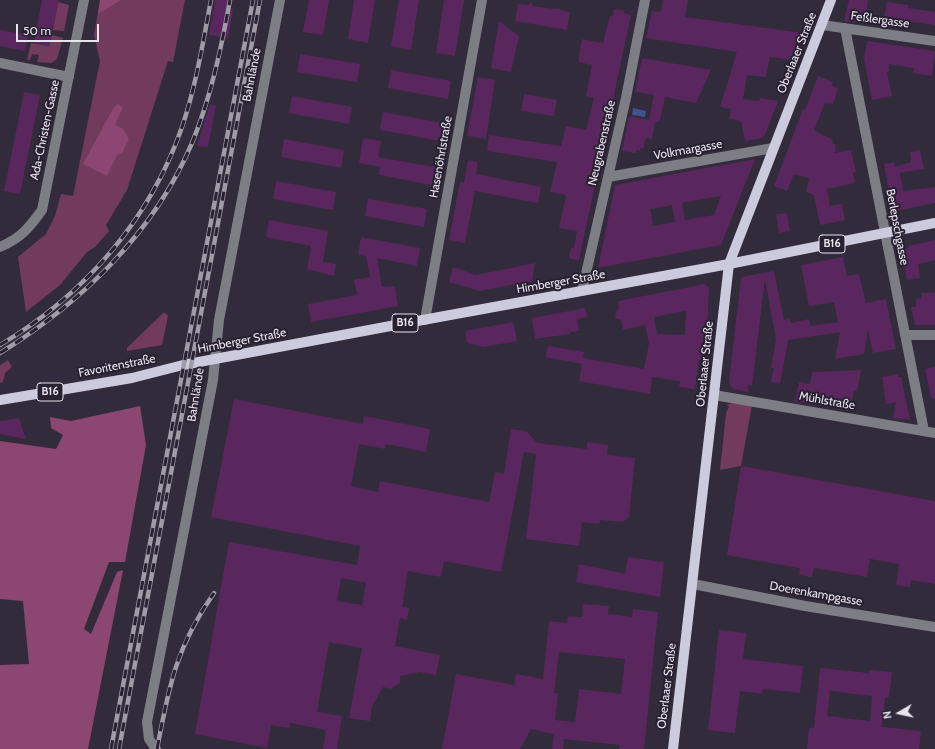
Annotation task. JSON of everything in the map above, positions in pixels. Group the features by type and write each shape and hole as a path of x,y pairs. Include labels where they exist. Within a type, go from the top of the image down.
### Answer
{"main road":[{"name":"Oberlaaer Straße","path":"673,749 729,264 772,148 831,0"},
{"name":"Himberger Straße","path":"190,364 729,264 935,223"},
{"name":"Favoritenstraße","path":"0,400 125,379 190,364"}],"street":[{"name":"Ada-Christen-Gasse","path":"5,245 28,230 42,210 84,0"},
{"name":"Bahnlände","path":"156,749 150,739 147,722 187,523 213,380 219,320 280,0"},
{"name":"Hasenöhrlstraße","path":"425,320 482,0"},
{"name":"Neugrabenstraße","path":"582,291 608,177 645,0"},
{"name":"Feßlergasse","path":"822,25 935,41"},
{"name":"Berlepschgasse","path":"845,28 924,431"},
{"path":"0,63 69,77"},
{"name":"Volkmargasse","path":"608,177 772,148"},
{"path":"905,335 935,335"},
{"name":"Mühlstraße","path":"714,395 935,433"},
{"name":"Doerenkampgasse","path":"693,584 804,606 935,627"}],"shaded area":[{"path":"100,0 185,0 173,62 168,61 127,190 106,225 109,231 95,247 87,252 60,285 26,312 18,257 46,234 55,216 61,194 73,196 100,61 94,35"},
{"path":"100,0 121,0 98,14"},
{"path":"58,2 69,5 64,31 53,30"},
{"path":"52,35 63,38 57,59 51,63 37,62 39,55 32,54 30,60 27,60 31,43 49,46"},
{"path":"118,104 123,107 115,125 122,128 129,139 122,153 117,155 107,176 83,164 114,107"},
{"path":"163,313 168,316 162,345 127,351 127,348"},
{"path":"8,360 12,367 5,373 3,382 0,383 0,365"},
{"path":"733,403 752,405 741,466 720,470 726,413 729,407 727,405"},
{"path":"140,406 146,445 125,562 109,562 84,629 91,634 117,572 123,570 88,749 0,749 0,665 29,664 23,601 0,599 0,441 56,449 63,435 51,428 50,417 71,421"}],"water":[{"path":"633,108 646,111 645,117 632,115"}],"building":[{"path":"42,0 59,0 49,46 34,43"},
{"path":"215,0 228,0 226,8 233,9 228,38 209,35"},
{"path":"309,0 329,0 323,35 303,32"},
{"path":"354,0 375,0 368,43 348,39"},
{"path":"399,0 419,0 411,50 391,46"},
{"path":"444,0 464,0 455,56 436,53"},
{"path":"663,0 688,0 685,17 803,33 793,60 770,57 766,77 747,75 743,99 759,101 760,98 778,101 765,135 762,138 745,141 741,121 729,119 731,109 720,107 737,52 646,38 652,11 661,12"},
{"path":"849,0 868,0 865,23 844,21"},
{"path":"531,2 533,6 554,9 559,8 560,10 570,12 567,30 515,21 518,4 528,5"},
{"path":"887,2 909,5 908,8 935,12 935,25 884,18"},
{"path":"614,9 624,10 624,13 631,15 579,260 569,258 571,248 574,248 577,231 559,228 566,195 550,192 557,162 487,151 489,135 561,146 566,126 586,130 594,98 586,96 592,65 578,62 582,39 603,43 610,16 613,16"},
{"path":"499,21 519,36 511,72 491,68"},
{"path":"0,30 28,35 25,51 0,46"},
{"path":"867,41 935,51 932,76 913,73 914,68 889,64 889,71 887,72 892,96 872,100 864,59"},
{"path":"300,54 360,64 357,82 297,72"},
{"path":"642,58 711,70 696,103 665,97 660,120 655,122 652,139 646,138 643,149 640,148 640,151 636,150 636,153 622,151 629,116 649,120 654,95 635,92"},
{"path":"391,70 451,81 448,99 388,88"},
{"path":"818,76 833,82 832,86 838,89 833,104 825,103 814,130 833,140 832,143 836,145 835,153 851,150 856,172 853,173 855,183 827,189 830,206 842,204 845,220 820,225 814,195 806,192 809,178 794,174 787,191 774,186 803,109 805,110"},
{"path":"478,77 495,80 486,139 467,136"},
{"path":"24,92 40,95 20,194 4,191"},
{"path":"524,94 557,100 554,116 521,111"},
{"path":"292,96 352,107 349,124 289,113"},
{"path":"210,104 216,105 208,147 197,146"},
{"path":"383,112 443,123 440,141 380,130"},
{"path":"363,138 381,141 378,157 435,167 432,185 379,175 380,167 359,163"},
{"path":"284,139 344,150 341,168 281,157"},
{"path":"920,150 924,169 900,173 903,191 935,187 935,203 895,211 892,209 884,164 894,162 895,167 911,162 910,152"},
{"path":"755,159 721,245 598,268 615,185","holes":["721,196 714,215 685,220 682,203","672,205 675,222 653,226 650,209"]},
{"path":"468,160 478,162 476,174 541,187 538,203 475,191 465,243 449,240 460,182 464,183"},
{"path":"276,181 336,192 333,210 273,199"},
{"path":"368,199 427,209 424,227 365,216"},
{"path":"787,213 790,231 779,233 776,214"},
{"path":"269,220 328,231 323,262 336,264 334,276 307,269 311,246 266,237"},
{"path":"361,237 420,248 417,266 377,258 382,287 395,286 398,306 311,322 308,304 357,295 354,280 370,277 366,256 358,255"},
{"path":"935,240 935,260 918,264 920,278 907,280 902,254 905,253 904,249 909,248 908,246"},
{"path":"843,257 847,276 859,274 866,303 886,299 896,349 873,353 868,329 864,354 835,359 840,332 788,340 780,384 771,382 774,368 771,368 776,339 765,279 752,386 748,385 748,392 733,389 729,383 741,277 774,271 784,320 790,319 791,323 809,319 810,326 838,322 834,302 809,306 801,265"},
{"path":"535,263 532,281 480,291 449,282 453,267 476,275"},
{"path":"705,284 709,288 707,335 703,360 699,360 695,389 679,387 680,381 652,377 650,394 579,381 582,364 545,357 548,346 584,352 583,358 644,369 649,343 645,325 623,330 621,320 616,318 615,314 619,309 618,301","holes":["686,311 685,335 657,334 654,317"]},
{"path":"922,293 935,293 935,325 915,325 911,307 916,307 916,298 921,299"},
{"path":"585,308 587,317 577,319 579,331 570,332 570,334 535,339 532,318"},
{"path":"513,322 517,341 483,347 467,343 465,331"},
{"path":"935,367 935,398 931,398 925,369"},
{"path":"861,370 857,391 854,391 851,404 844,402 840,409 795,401 799,382 810,384 812,372"},
{"path":"898,374 898,377 901,377 910,420 893,418 896,402 886,404 882,377"},
{"path":"234,399 363,424 364,416 430,429 426,452 386,444 385,449 359,444 351,486 378,492 380,481 489,502 495,472 504,474 511,429 526,431 537,443 587,449 587,442 608,445 607,455 635,458 629,517 623,522 600,520 599,524 582,522 579,546 526,539 536,454 524,452 501,572 444,561 441,577 408,571 402,607 409,608 407,620 400,618 395,646 440,655 436,675 420,672 400,676 400,683 390,689 383,687 372,706 370,721 349,718 362,648 329,642 317,712 342,716 337,749 323,749 326,730 290,723 290,728 271,725 267,748 195,734 229,542 357,565 360,546 211,517","holes":["341,578 366,583 362,605 337,601"]},
{"path":"19,418 26,439 0,434 0,421"},
{"path":"741,466 935,501 935,584 911,580 910,587 896,585 899,564 870,559 867,577 814,568 812,577 799,575 800,568 727,555"},
{"path":"628,557 664,562 660,597 576,582 579,564 625,574"},
{"path":"583,604 609,606 608,614 632,617 633,609 658,612 644,749 619,749 620,745 564,739 563,749 552,749 554,734 531,729 520,749 442,749 456,674 514,685 516,674 543,679 549,621 567,623 568,616 582,617","holes":["559,652 625,659 621,694 579,689 575,722 555,720 558,693 554,693"]},
{"path":"719,630 746,633 743,659 803,666 800,693 763,689 762,694 740,691 735,733 708,730"},
{"path":"820,668 869,673 869,670 892,672 889,697 885,698 882,727 921,731 919,749 807,749 809,728 814,728","holes":["830,691 872,696 870,721 827,716"]}],"railway":[{"path":"0,345 31,325 86,279 132,224 152,193 168,161 187,111 199,64 211,0"},
{"path":"0,353 59,312 86,288 112,263 136,236 157,207 176,176 199,126 215,73 230,0"},
{"path":"111,749 253,0"},
{"path":"119,749 260,0"},
{"path":"157,749 170,686 182,649 201,613 214,593"}]}
